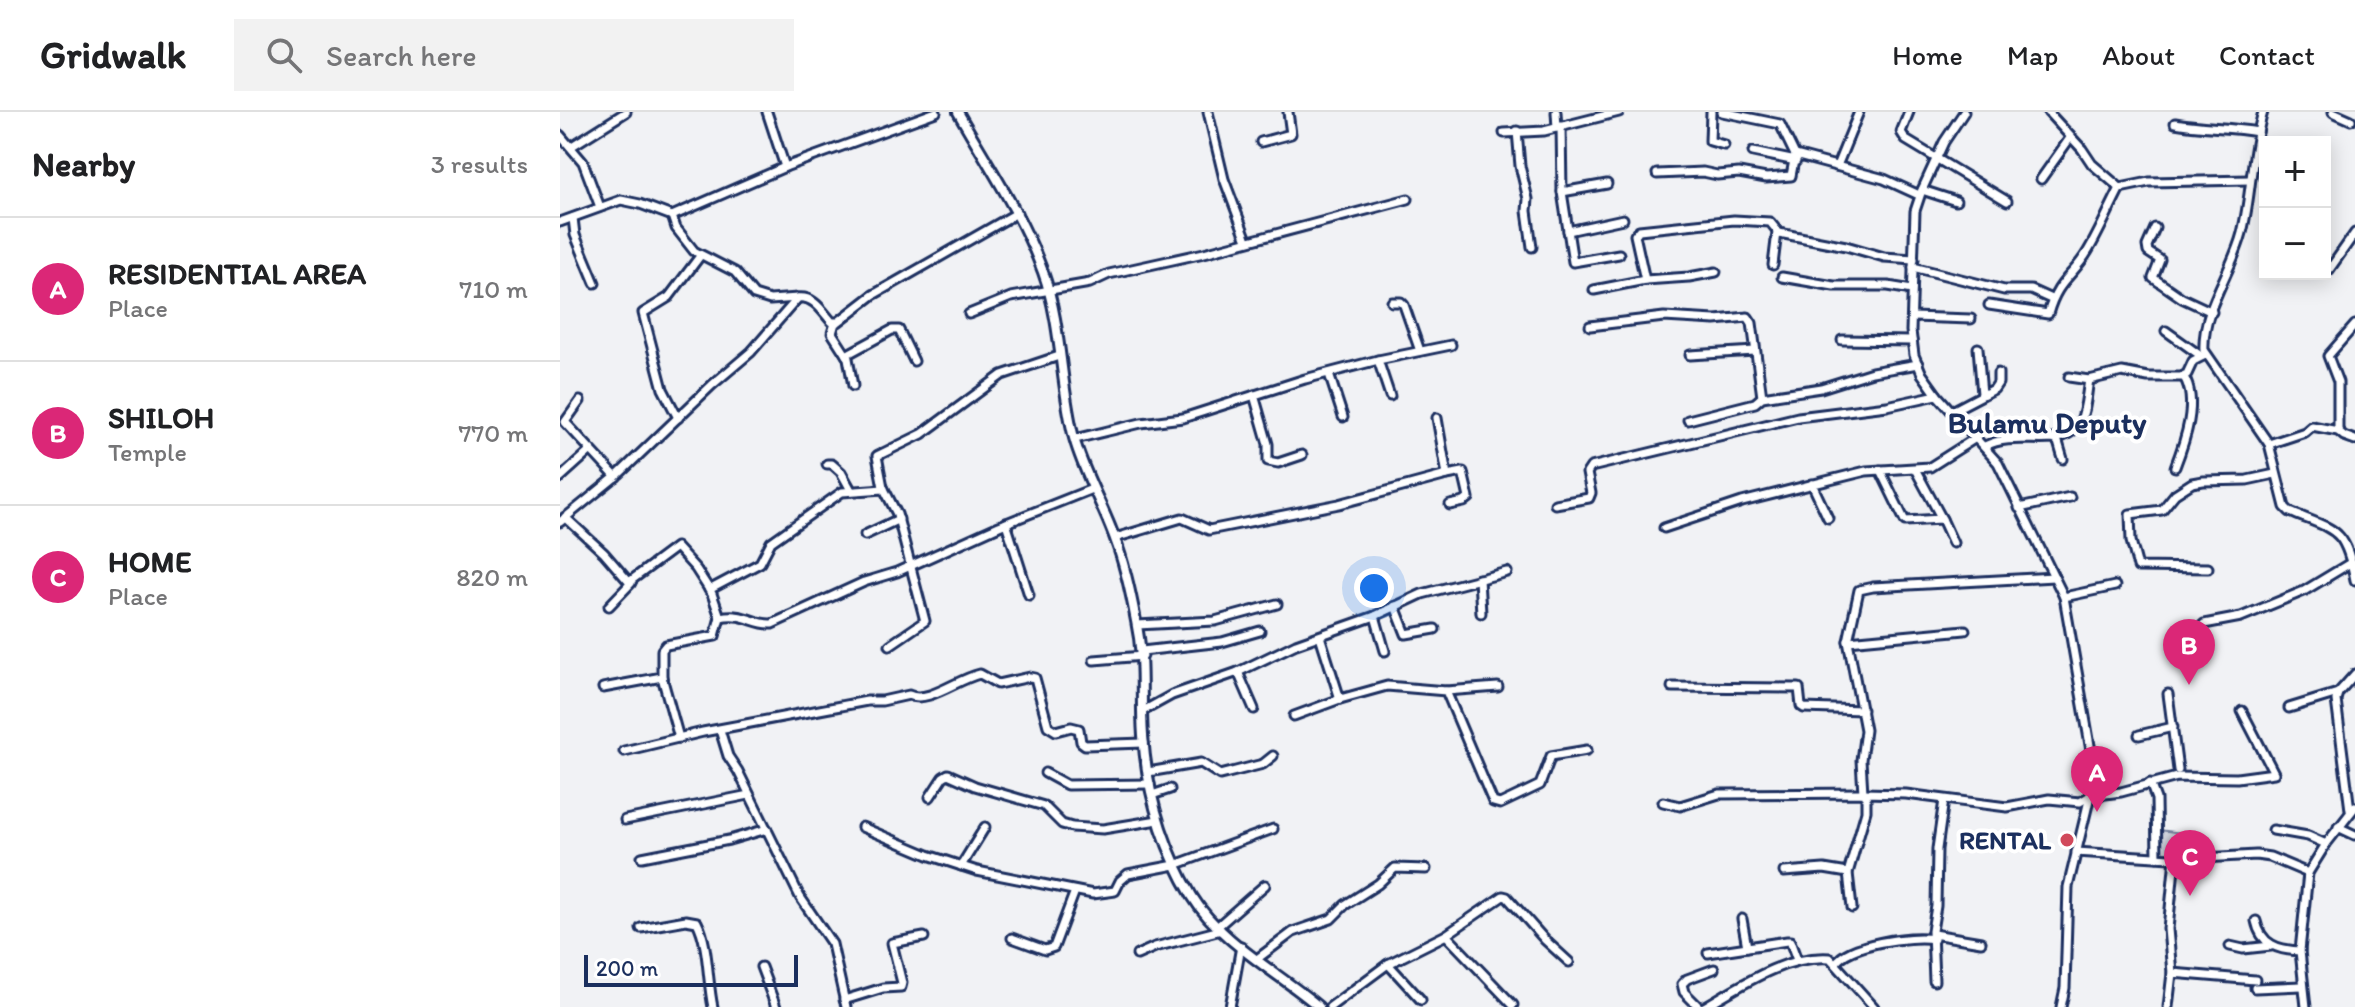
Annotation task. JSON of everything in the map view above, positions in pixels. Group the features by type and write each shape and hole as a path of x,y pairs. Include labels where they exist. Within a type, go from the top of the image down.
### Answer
{"street":[{"path":"572,146 626,112"},
{"path":"767,112 785,167"},
{"path":"560,222 621,200 672,216 785,167 936,112"},
{"path":"958,112 1017,213 1048,290 1075,439 1092,489 1115,538 1137,625 1142,654 1144,743 1148,772 1158,820 1175,865 1198,905 1219,928 1319,1007"},
{"path":"1208,112 1224,179 1247,240"},
{"path":"1261,142 1291,134 1288,112"},
{"path":"1556,112 1562,192 1573,262 1619,254"},
{"path":"1504,133 1559,127 1619,112"},
{"path":"1711,112 1710,141 1724,145"},
{"path":"1722,112 1780,124"},
{"path":"1657,174 1791,176 1795,158 1780,124 1782,112"},
{"path":"1837,166 1859,112"},
{"path":"1909,112 1901,132 1903,138 2007,201"},
{"path":"1964,112 1936,159 1920,192 1915,211 1912,341 1918,364 1937,395 1998,463 2064,597 2091,751 2090,796 2068,887 2065,988 2061,1007"},
{"path":"2048,112 2092,164 2120,188"},
{"path":"2203,356 2205,334 2241,236 2263,112"},
{"path":"2333,112 2351,120"},
{"path":"2175,123 2207,129 2225,126 2258,132"},
{"path":"1517,131 1532,247"},
{"path":"560,135 572,146 591,179 600,207"},
{"path":"2041,179 2070,138"},
{"path":"2254,150 2259,151"},
{"path":"1753,152 1837,166 1956,201"},
{"path":"2120,188 2149,182 2250,180"},
{"path":"1562,192 1607,184"},
{"path":"1989,305 2047,314 2051,299 2087,253 2120,188"},
{"path":"969,314 998,301 1090,283 1109,274 1408,199"},
{"path":"853,386 846,355 832,333 835,323 873,295 1017,213"},
{"path":"672,216 686,244 700,256 737,273 754,295 770,300 807,298 835,323"},
{"path":"573,218 575,235 595,283"},
{"path":"1568,231 1623,219"},
{"path":"1645,280 1635,235 1639,230 1747,220 1773,223 1777,232 1773,265"},
{"path":"2155,228 2147,246 2148,252 2160,260 2153,278 2182,298 2212,312"},
{"path":"1777,232 1914,263 2004,290 2031,290 2051,299"},
{"path":"2331,267 2355,233"},
{"path":"678,418 663,389 643,313 669,297 700,256"},
{"path":"1594,290 1645,280 1716,272"},
{"path":"1782,277 1834,286 1888,286 1912,290"},
{"path":"631,583 563,519 616,477 751,352 798,298"},
{"path":"1392,302 1404,305 1420,351"},
{"path":"1590,326 1664,317 1715,320 1748,317 1752,323 1762,397"},
{"path":"1912,317 1971,319"},
{"path":"2338,431 2338,382 2328,356 2355,325"},
{"path":"846,355 892,330 899,330 914,361"},
{"path":"2166,331 2203,356 2269,444 2285,507 2341,536 2352,562 2355,580"},
{"path":"1842,340 1912,341"},
{"path":"1075,439 1141,423 1183,418 1378,360 1451,345"},
{"path":"1978,348 1982,394"},
{"path":"1690,355 1755,351"},
{"path":"890,645 925,621 899,519 884,489 877,459 880,454 922,434 1002,375 1059,356"},
{"path":"2184,377 2193,361 2203,356"},
{"path":"1378,360 1390,396"},
{"path":"1688,420 1755,403 1762,397 1821,388 1872,372 1918,364"},
{"path":"2069,377 2089,380 2122,372 2148,377 2184,377"},
{"path":"1952,411 1997,387 1998,373"},
{"path":"1329,374 1343,417"},
{"path":"2175,467 2184,443 2192,392 2184,377"},
{"path":"1985,446 2026,438 2071,436 2081,422 2089,380"},
{"path":"1254,395 1268,444 1268,461 1278,463 1302,455"},
{"path":"1555,504 1589,498 1587,473 1591,467 1798,417 1887,406 1937,395"},
{"path":"580,401 564,420 616,477"},
{"path":"1437,418 1447,475"},
{"path":"2269,444 2305,432 2312,426 2338,431 2355,440"},
{"path":"1664,528 1742,502 1866,471 1915,469 1937,464 1974,439"},
{"path":"2054,439 2058,442 2063,459"},
{"path":"560,478 590,451"},
{"path":"827,464 832,464 841,472 851,490"},
{"path":"1915,469 1953,543"},
{"path":"1880,470 1905,521 1942,519"},
{"path":"1115,538 1182,518 1209,530 1339,504 1463,472 1469,498 1450,505"},
{"path":"2208,568 2138,567 2131,541 2130,514 2162,510 2175,494 2192,483 2247,480 2275,474"},
{"path":"1812,484 1828,518"},
{"path":"709,590 760,563 771,542 842,492 884,489"},
{"path":"720,617 740,615 772,624 864,582 910,566 1092,489"},
{"path":"2019,508 2070,497"},
{"path":"865,535 899,519"},
{"path":"1006,523 1029,595"},
{"path":"609,606 631,583 676,547 696,569 709,590 720,617 715,636 664,647 661,656 662,677 679,738"},
{"path":"2202,643 2199,629 2204,624 2241,617 2296,595 2352,562"},
{"path":"1143,711 1172,695 1238,672 1422,594 1507,572"},
{"path":"1852,908 1848,873 1866,811 1861,760 1865,739 1862,710 1848,641 1859,590 2054,577"},
{"path":"1479,579 1481,613"},
{"path":"2064,597 2115,586"},
{"path":"1137,625 1215,621 1277,604"},
{"path":"1395,606 1406,634 1435,629"},
{"path":"1375,616 1385,651"},
{"path":"1848,641 1965,630"},
{"path":"1094,660 1222,642 1260,631"},
{"path":"1320,636 1340,699"},
{"path":"1238,672 1254,709"},
{"path":"624,751 867,701 909,695 917,699 931,696 951,684 980,674 998,684 1035,678 1048,726 1056,731 1071,727 1079,729 1085,745 1144,743"},
{"path":"2306,1007 2300,951 2308,873 2353,808 2336,700 2338,693 2355,674"},
{"path":"603,688 662,677"},
{"path":"1294,716 1387,686 1446,691 1498,687"},
{"path":"1672,687 1799,688 1801,706 1804,708 1862,710"},
{"path":"1446,691 1493,802 1500,804 1540,785 1551,756 1587,750"},
{"path":"2289,708 2338,693"},
{"path":"2168,694 2178,770"},
{"path":"1663,802 1680,806 1719,794 1906,794 2007,807 2049,799 2080,802 2090,796 2121,792 2177,777 2237,778 2274,773 2242,711"},
{"path":"2139,735 2173,727"},
{"path":"720,730 728,756 800,897 832,944 845,1003 883,988 901,987 892,943 924,937"},
{"path":"1148,772 1201,763 1220,775 1263,764 1273,756"},
{"path":"1045,773 1067,785 1150,784"},
{"path":"930,797 948,774 975,786 1044,806 1062,824 1072,827 1103,829 1158,820"},
{"path":"2150,783 2156,799 2157,857"},
{"path":"1152,795 1170,789"},
{"path":"625,820 749,795"},
{"path":"1934,981 1937,849 1944,800"},
{"path":"862,827 961,866 1103,895 1112,893 1128,874 1175,865 1273,829"},
{"path":"961,866 985,827"},
{"path":"2338,827 2355,835"},
{"path":"642,857 729,840 767,829"},
{"path":"2273,830 2308,836 2326,844"},
{"path":"2076,852 2175,858 2256,855 2270,857 2308,873"},
{"path":"2168,1007 2172,973 2168,929 2175,858"},
{"path":"1257,959 1293,932 1331,919 1395,868 1426,869"},
{"path":"1784,872 1824,869 1848,873"},
{"path":"1137,955 1219,928 1265,885"},
{"path":"1012,938 1045,950 1054,947 1075,891"},
{"path":"1330,1007 1388,964 1446,935 1498,897 1507,897 1569,962"},
{"path":"1742,919 1747,947"},
{"path":"641,928 686,920 697,922 705,945 705,966 713,1007"},
{"path":"2256,921 2262,938 2271,946"},
{"path":"1446,935 1513,1005"},
{"path":"1836,964 1841,957 1865,947 1909,937 1934,936 1981,942"},
{"path":"1708,953 1790,941 1797,960"},
{"path":"1230,1007 1241,946"},
{"path":"2230,946 2243,949 2271,946 2300,951"},
{"path":"1714,969 1687,979 1682,984 1684,992 1702,1007 1749,981 1797,960 1830,958 1874,1007"},
{"path":"1388,964 1421,1000"},
{"path":"761,967 776,1007"},
{"path":"2172,973 2255,984 2302,986"}],"shaded area":[{"path":"2159,830 2183,833 2181,856 2158,854"}],"place":[{"name":"SHILOH","path":"2189,685"},
{"name":"RESIDENTIAL AREA","path":"2097,812"},
{"name":"RENTAL","path":"2067,840"},
{"name":"HOME","path":"2190,896"}],"district":[{"name":"Bulamu Deputy","path":"2047,422"}]}
